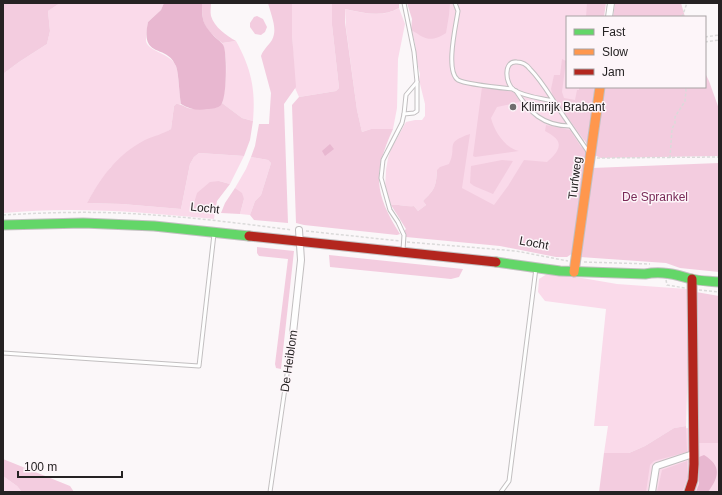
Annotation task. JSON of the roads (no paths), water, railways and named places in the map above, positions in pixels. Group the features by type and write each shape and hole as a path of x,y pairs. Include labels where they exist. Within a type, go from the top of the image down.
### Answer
{"street":[{"path":"609,16 611,3"},
{"name":"Turfweg","path":"574,272 600,88"},
{"name":"Locht","path":"3,225 83,223 125,224 300,241 574,272 645,274 656,278 681,281 692,279 719,282"},
{"name":"De Heiblom","path":"293,333 301,260 299,230"},
{"path":"689,492 693,480 694,454 692,279"},
{"path":"652,492 657,466 694,454"}],"lane":[{"path":"404,3 414,52 417,82 417,111 414,114 404,114"},
{"path":"455,3 458,11 452,65 454,75 461,81 514,90 553,101"},
{"path":"570,126 551,123 539,118 527,107 506,79 510,64 518,62 530,68 553,101 570,126 590,156"},
{"path":"402,252 404,236 398,222 390,210 381,178 384,160 402,123 406,95 417,82"},
{"path":"3,353 199,366 214,232"},
{"path":"500,492 509,481 536,267"},
{"name":"De Heiblom","path":"270,492 293,333"}],"place":[{"name":"Klimrijk Brabant","path":"513,107"}],"park label":[{"name":"De Sprankel","path":"655,197"}]}
